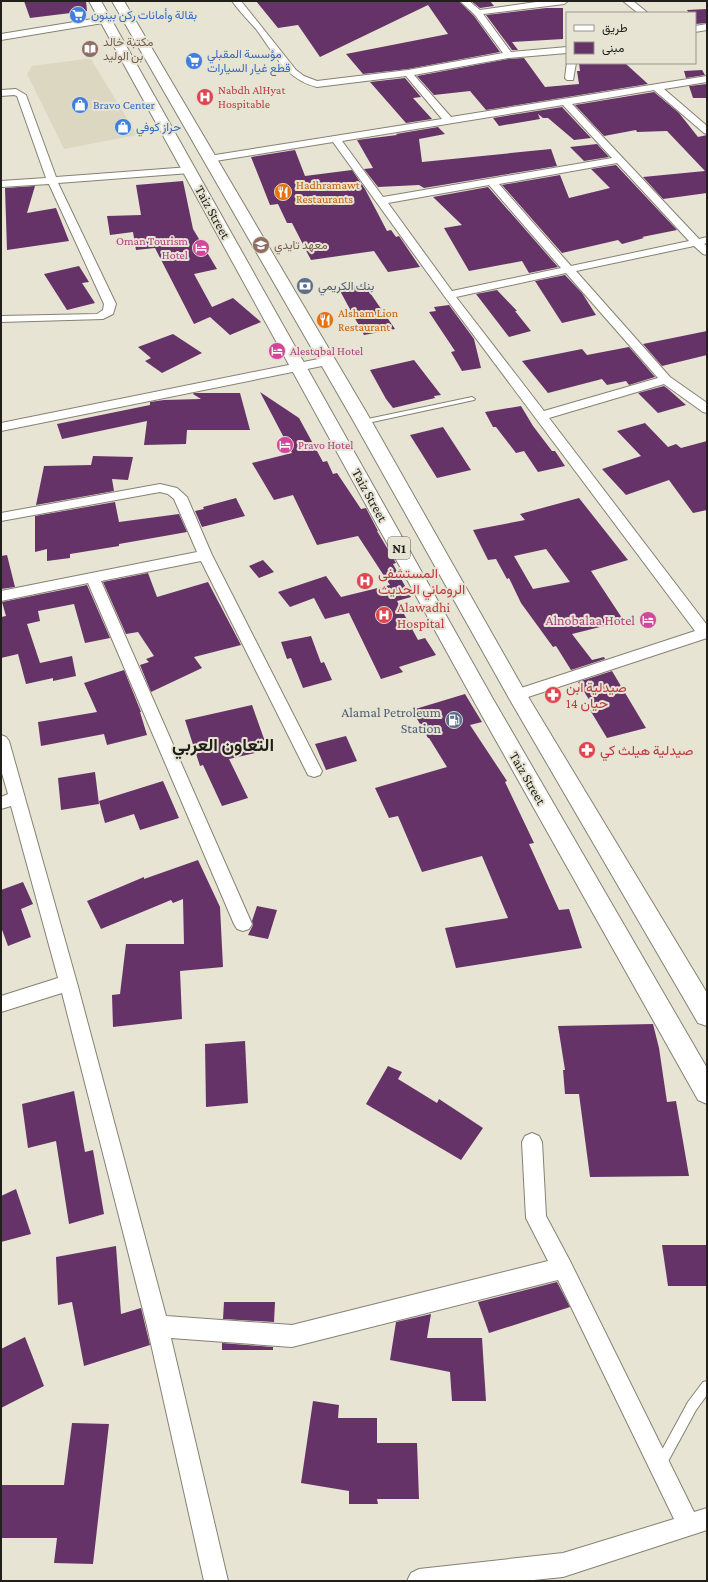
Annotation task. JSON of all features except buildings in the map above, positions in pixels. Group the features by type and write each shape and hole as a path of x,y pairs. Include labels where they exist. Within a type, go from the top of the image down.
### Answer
{"highway":[{"name":"Taiz Street","path":"95,1 486,705 707,1092"},
{"name":"Taiz Street","path":"118,1 208,159 328,361 517,695 707,1016"}],"street":[{"path":"236,1 262,32 285,64 307,83 317,84 408,73 495,59 507,55 566,50"},
{"path":"464,1 478,13 507,52 507,55"},
{"path":"478,13 564,1"},
{"path":"627,1 643,12"},
{"path":"1,37 105,20"},
{"path":"696,29 707,27"},
{"path":"570,78 571,64"},
{"path":"408,73 448,120"},
{"path":"208,159 707,79"},
{"path":"656,87 707,131"},
{"path":"1,93 16,92 21,95 52,180 110,304 109,312 99,316 1,319"},
{"path":"564,101 619,160 702,241 707,252"},
{"path":"335,138 449,295 706,633 517,695"},
{"path":"381,201 619,160"},
{"path":"1,184 190,170"},
{"path":"492,182 666,380 707,408"},
{"path":"449,295 702,241"},
{"path":"1,427 328,361"},
{"path":"541,416 666,380"},
{"path":"1,517 160,488 172,491 180,497 205,555 314,771"},
{"path":"1,596 205,555"},
{"path":"93,578 243,924"},
{"path":"1,741 9,800 68,983 158,1326 216,1581"},
{"path":"1,1004 68,983"},
{"path":"419,1581 563,1566 698,1522 660,1466 563,1268 536,1218 532,1142"},
{"path":"158,1326 292,1336 563,1268"}],"lane":[{"path":"363,422 472,398"},
{"path":"660,1466 692,1406 707,1386"}],"shaded area":[{"name":"Bravo Center","path":"91,59 137,135 64,149 27,74 32,66"}],"place":[{"name":"بقالة وأمانات ركن بينون","path":"78,15"},
{"name":"مكتبة خالد بن الوليد","path":"90,49"},
{"name":"مؤسسة المقبلي قطع غيار السيارات","path":"194,61"},
{"name":"Nabdh AlHyat Hospitable","path":"205,97"},
{"name":"Bravo Center","path":"80,105"},
{"name":"حراز كوفي","path":"123,127"},
{"name":"Hadhramawt Restaurants","path":"283,192"},
{"name":"معهد تايدي","path":"261,245"},
{"name":"Oman Tourism Hotel","path":"201,248"},
{"name":"بنك الكريمي","path":"305,286"},
{"name":"Alsham Lion Restaurant","path":"325,320"},
{"name":"Alestqbal Hotel","path":"277,351"},
{"name":"Pravo Hotel","path":"285,445"},
{"name":"المستشفى الروماني الحديث","path":"365,581"},
{"name":"Alawadhi Hospital","path":"384,615"},
{"name":"Alnobalaa Hotel","path":"648,620"},
{"name":"صيدلية ابن حيان 14","path":"553,695"},
{"name":"Alamal Petroleum Station","path":"454,720"},
{"name":"صيدلية هيلث كي","path":"587,750"}],"district":[{"name":"التعاون العربي","path":"223,745"}]}
